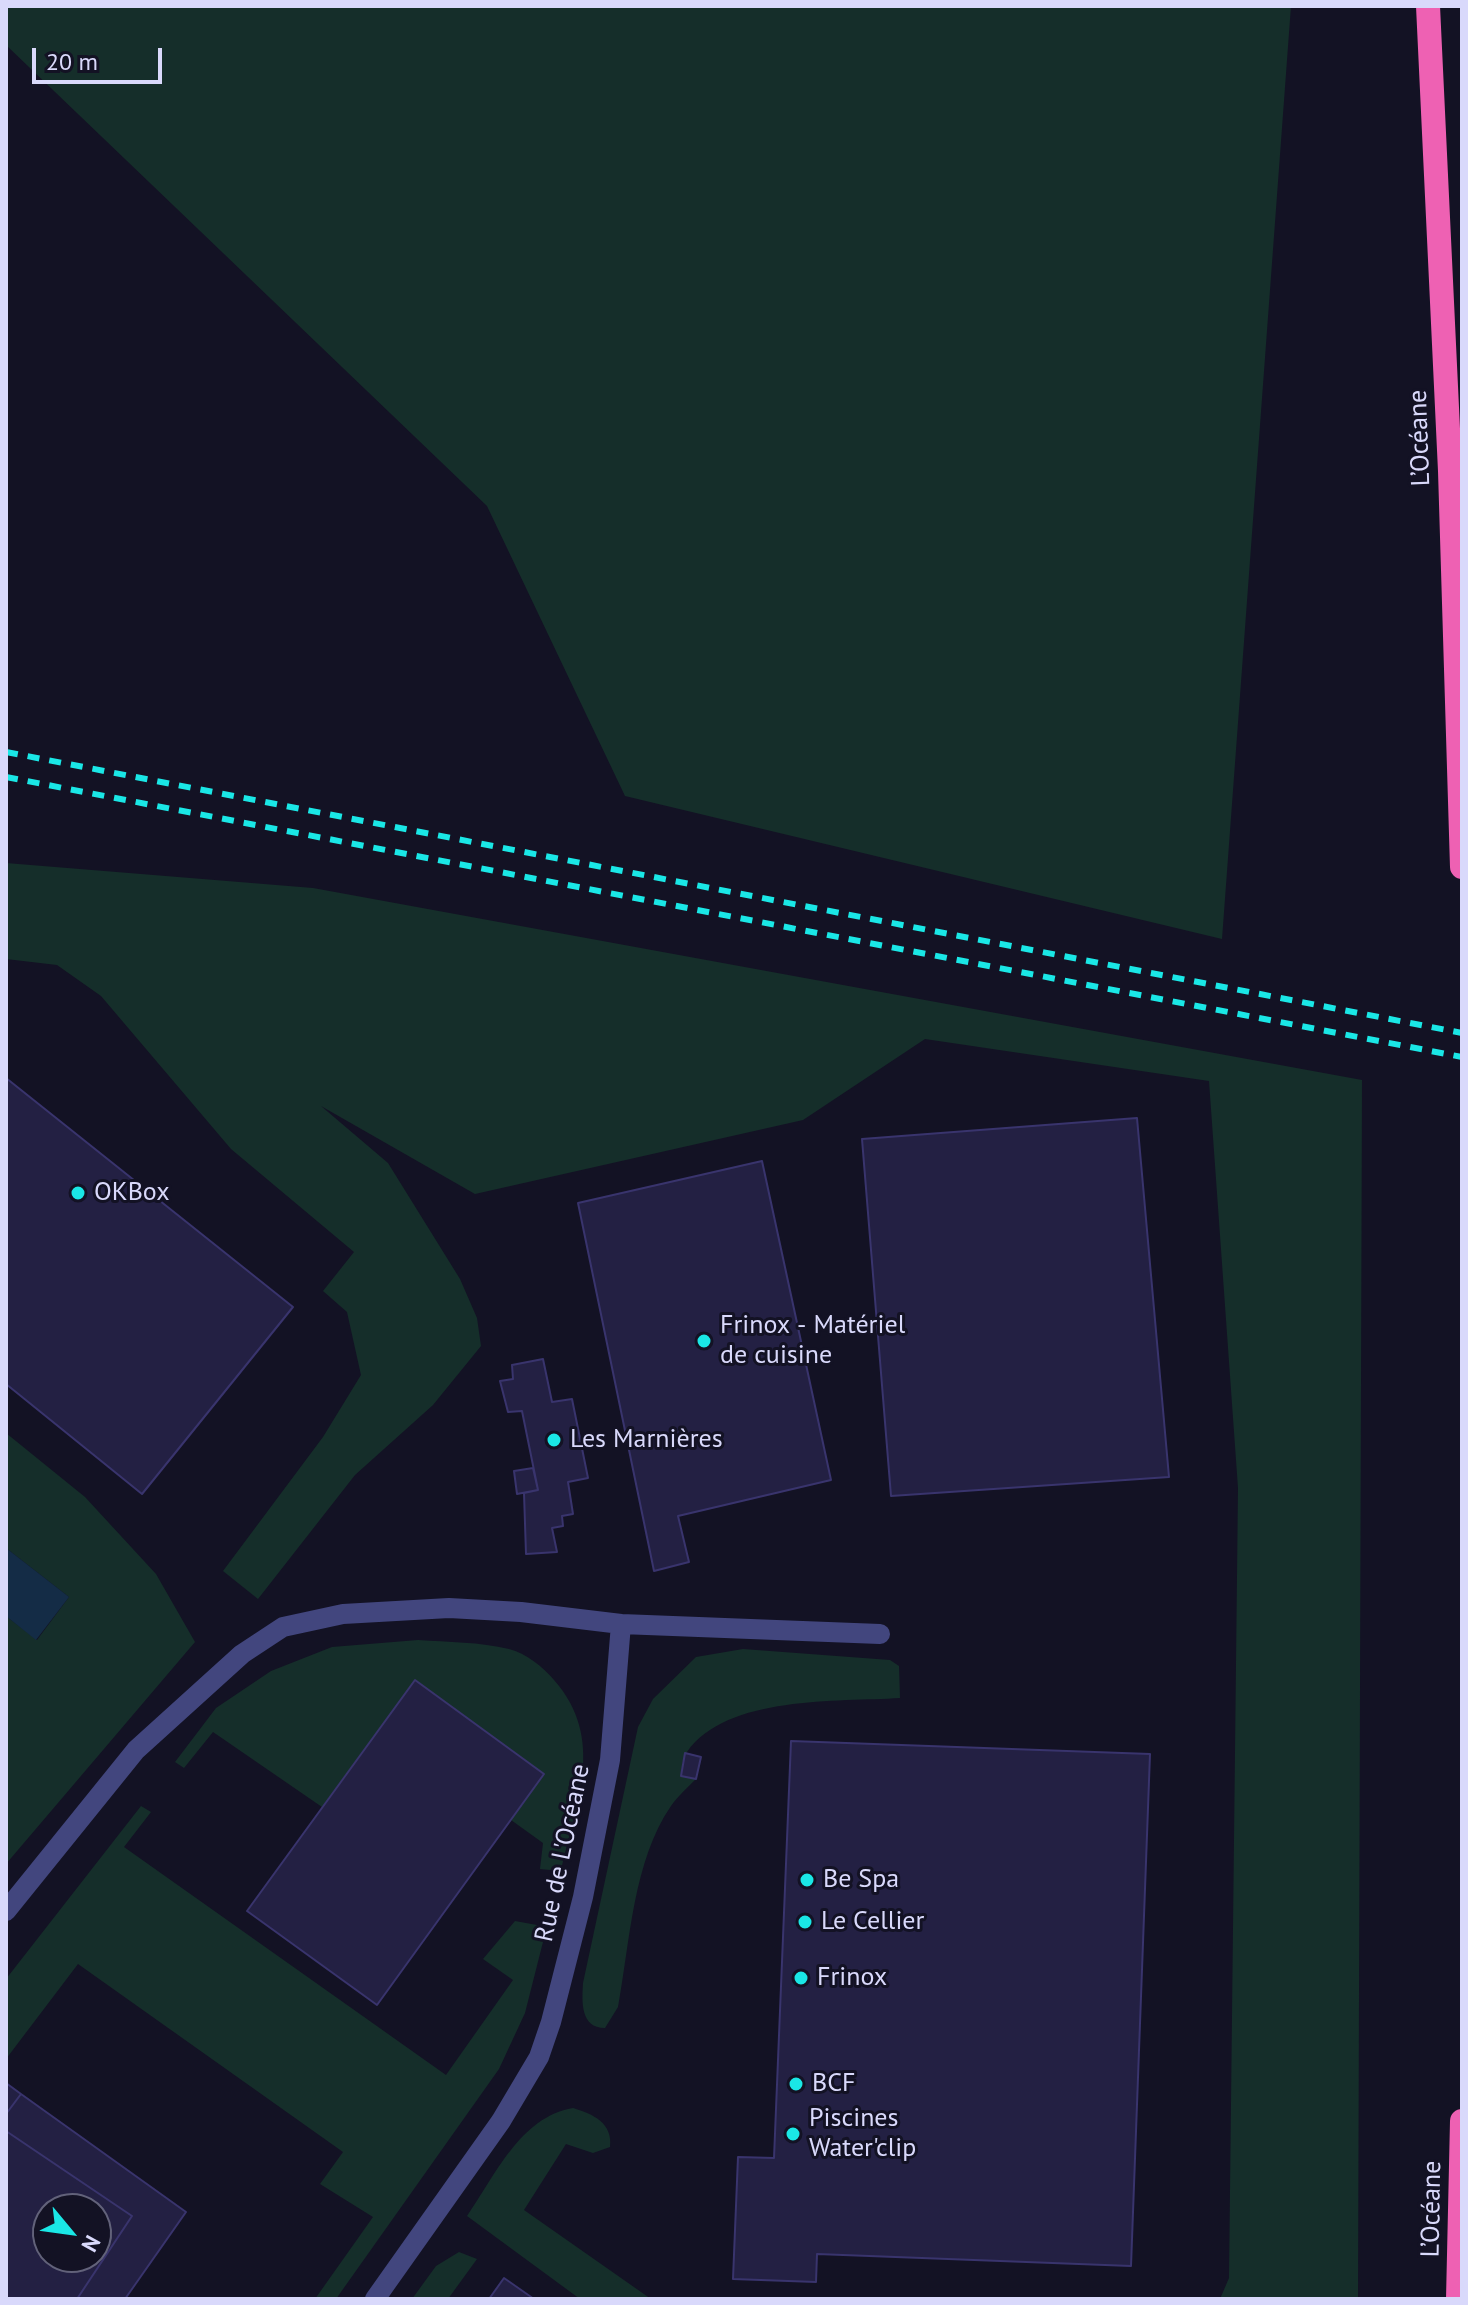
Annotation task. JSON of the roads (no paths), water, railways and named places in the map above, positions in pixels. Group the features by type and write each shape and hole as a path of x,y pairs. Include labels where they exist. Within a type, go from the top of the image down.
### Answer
{"highway":[{"name":"L’Océane","path":"1428,6 1449,455 1462,867"},
{"name":"L’Océane","path":"1458,2299 1462,2121"}],"lane":[{"path":"6,1911 136,1750 242,1654 283,1627 343,1614 449,1608 521,1612 621,1624 880,1634"},
{"name":"Rue de L'Océane","path":"375,2299 501,2121 539,2057 583,1897 610,1760 621,1624"}],"water":[{"path":"6,1548 69,1597 36,1640 6,1616"}],"railway":[{"path":"6,752 1462,1033"},
{"path":"6,777 1462,1057"}],"place":[{"name":"OKBox","path":"78,1193"},
{"name":"Frinox - Matériel de cuisine","path":"704,1341"},
{"name":"Les Marnières","path":"554,1440"},
{"name":"Be Spa","path":"807,1880"},
{"name":"Le Cellier","path":"805,1922"},
{"name":"Frinox","path":"801,1978"},
{"name":"BCF","path":"796,2084"},
{"name":"Piscines Water'clip","path":"793,2134"}]}
